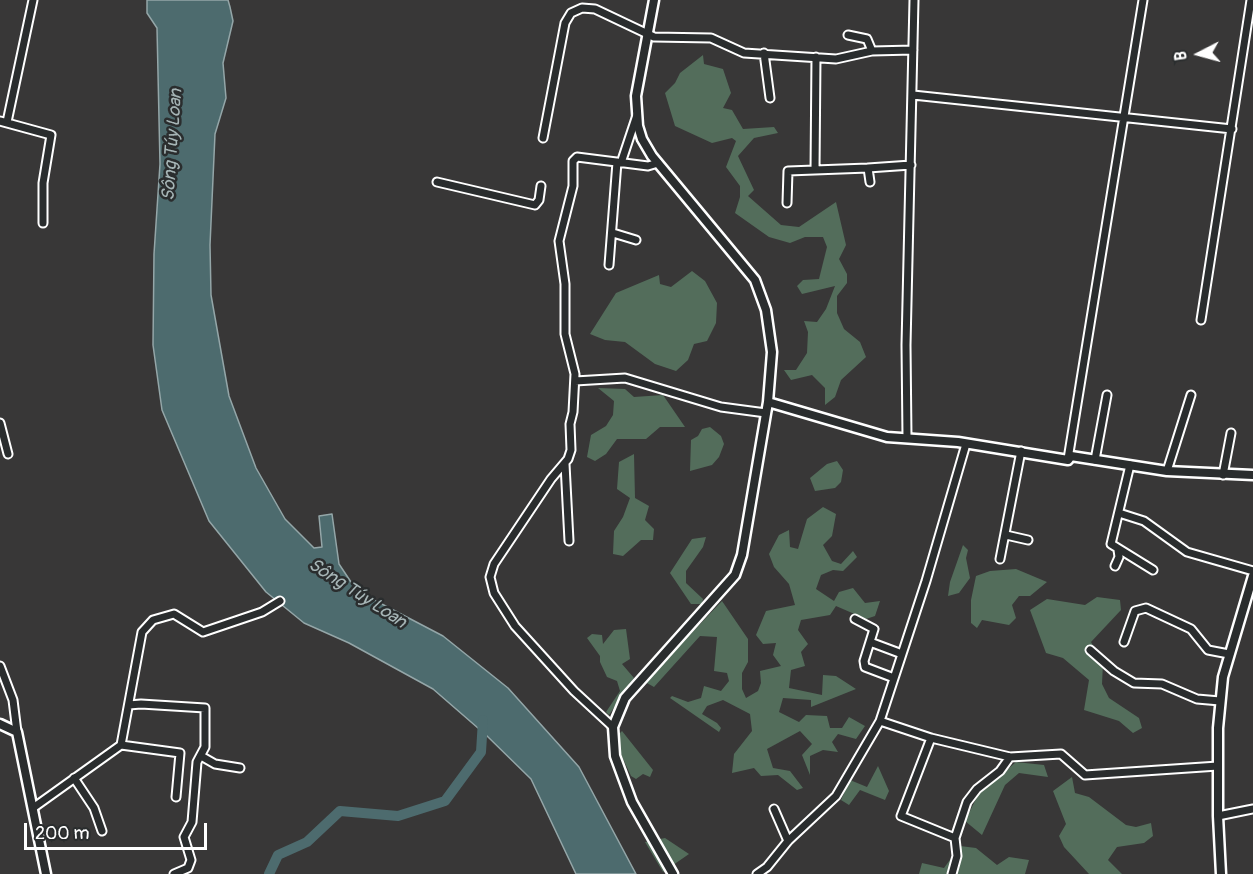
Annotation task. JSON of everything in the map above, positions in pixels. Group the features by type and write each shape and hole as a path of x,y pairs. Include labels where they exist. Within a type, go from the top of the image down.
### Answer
{"street":[{"path":"33,0 4,122 51,135 43,183 43,223"},
{"path":"654,0 637,87 637,115 642,140 758,287 770,332 768,402 735,575 625,698 613,727 615,756 632,802 675,873"},
{"path":"907,437 906,345 912,165 914,0"},
{"path":"1068,460 1143,0"},
{"path":"1201,320 1251,0"},
{"path":"543,138 565,23 571,13 582,8 595,9 660,38 699,36 711,38 744,53 836,59 873,51 913,50"},
{"path":"848,35 867,39 873,51"},
{"path":"764,53 770,98"},
{"path":"815,170 816,57"},
{"path":"913,95 1232,129"},
{"path":"609,266 619,162 637,115"},
{"path":"613,727 574,691 523,635 491,585 494,564 551,479 565,464 571,450 570,424 575,381 565,334 566,284 559,251 560,232 573,186 575,159 651,166 658,162"},
{"path":"787,203 787,172 912,165"},
{"path":"868,168 870,182"},
{"path":"436,182 535,205 540,200 541,186"},
{"path":"613,233 636,240"},
{"path":"575,381 625,378 721,407 766,413"},
{"path":"1095,460 1107,395"},
{"path":"1167,471 1191,395"},
{"path":"768,402 887,437 966,444 1068,460"},
{"path":"0,423 8,453"},
{"path":"1223,475 1231,433"},
{"path":"757,874 768,867 788,841 836,796 880,721 966,444"},
{"path":"1000,559 1021,451"},
{"path":"1068,460 1071,456 1167,471 1253,475"},
{"path":"565,464 569,541"},
{"path":"1130,465 1111,544 1153,570"},
{"path":"1119,513 1144,521 1187,552 1253,571"},
{"path":"1006,536 1028,540"},
{"path":"1115,566 1119,557 1118,550"},
{"path":"1221,874 1218,816 1220,701 1229,654 1253,576"},
{"path":"121,745 142,632 153,620 174,614 203,632 262,612 280,601"},
{"path":"1124,642 1135,611 1146,608 1191,629 1208,650 1229,654"},
{"path":"855,619 874,627 864,661 865,667 894,678"},
{"path":"870,642 902,654"},
{"path":"1090,650 1114,671 1134,682 1162,684 1197,699 1220,701"},
{"path":"0,666 13,700 17,732 46,874"},
{"path":"129,705 205,708 207,735 197,762 192,822 184,837 191,860 190,865 174,874"},
{"path":"880,721 931,738 1010,757 1061,754 1085,775 1218,766"},
{"path":"0,724 17,732"},
{"path":"931,738 901,816 955,838"},
{"path":"33,808 121,745 180,753 176,797"},
{"path":"201,756 215,764 240,768"},
{"path":"952,874 957,856 955,838 971,795 1000,771 1010,757"},
{"path":"74,778 94,808 102,831"},
{"path":"774,809 788,841"},
{"path":"1218,816 1253,809"}],"green space":[{"path":"703,55 704,64 723,69 731,93 723,108 732,110 743,129 774,127 778,133 754,138 738,156 754,190 748,196 781,225 799,227 836,202 846,245 839,259 847,274 847,283 837,296 837,313 844,329 860,342 866,357 841,380 835,397 825,405 825,388 812,375 791,380 784,370 796,370 807,353 808,332 804,321 817,322 826,309 835,286 802,294 797,286 803,280 819,279 827,247 823,237 805,237 790,243 769,237 735,213 740,197 740,186 726,167 736,141 732,138 712,143 675,126 665,93 675,83 680,73"},
{"path":"692,271 705,281 717,303 716,323 707,341 694,344 688,360 676,371 655,364 625,342 605,340 590,334 616,293 659,275 660,284 671,287"},
{"path":"598,388 625,389 634,397 663,395 685,427 660,427 646,439 617,439 606,454 595,461 587,457 591,435 606,426 613,415 614,401"},
{"path":"710,427 721,436 724,444 719,457 712,465 690,471 691,440 698,436 702,429"},
{"path":"634,454 635,498 649,506 645,520 654,529 653,540 641,540 623,556 613,554 614,531 623,517 630,498 617,489 619,462"},
{"path":"837,461 843,470 841,482 835,488 815,491 810,478 827,464"},
{"path":"823,507 836,514 832,536 823,545 832,561 841,564 853,551 857,557 843,571 833,570 821,575 816,589 834,601 839,592 853,588 865,603 880,601 875,616 866,619 836,606 830,615 801,620 798,630 808,644 801,652 805,666 791,670 789,688 822,695 823,675 836,676 856,689 811,707 811,700 783,698 779,712 799,722 806,715 827,716 830,728 842,728 849,717 865,726 856,739 838,734 832,742 838,752 823,750 810,756 810,775 802,755 812,744 800,731 767,749 773,768 790,771 803,788 797,790 778,775 761,776 754,768 732,773 734,754 752,731 750,714 723,700 707,706 702,714 717,723 721,728 719,732 670,698 672,696 688,702 701,698 704,686 721,691 729,681 727,673 714,671 717,637 700,636 654,687 645,682 722,601 748,639 748,662 742,673 742,689 746,698 758,691 761,683 760,671 781,666 773,655 776,643 763,644 756,635 766,611 795,605 789,584 774,567 769,554 779,535 789,530 790,547 798,549 807,519"},
{"path":"706,537 703,547 686,571 686,583 703,599 702,604 691,604 670,573 692,539"},
{"path":"963,545 968,550 966,558 970,578 959,593 948,596 950,582"},
{"path":"1016,569 1047,582 1030,596 1019,596 1012,605 1016,618 1009,625 982,620 977,628 971,623 971,600 976,576 990,571"},
{"path":"1097,597 1120,600 1121,610 1091,642 1103,663 1102,684 1109,698 1139,718 1142,728 1133,733 1119,721 1084,710 1089,680 1063,658 1046,653 1030,610 1047,599 1085,605"},
{"path":"626,629 630,659 622,664 634,678 609,715 606,712 620,691 617,681 607,677 600,662 600,656 587,638 592,634 602,635 603,644 614,630"},
{"path":"622,731 653,770 650,777 643,774 636,779 631,776 618,748 616,737"},
{"path":"1016,762 1044,765 1048,777 1019,773 1005,785 982,835 965,821 978,795"},
{"path":"878,766 889,791 885,800 860,790 849,805 841,800 850,780 867,787"},
{"path":"1072,777 1075,793 1089,797 1126,825 1136,827 1151,823 1153,836 1144,843 1117,847 1108,860 1122,874 1089,874 1064,847 1059,836 1066,824 1053,791"},
{"path":"665,838 689,854 663,872 645,842"},
{"path":"960,846 976,848 997,865 1009,857 1029,860 1025,874 919,874 922,863 944,868"}],"water":[{"name":"Sông Túy Loan","path":"147,0 228,0 230,7 233,21 223,63 226,98 215,134 210,245 211,295 229,396 256,468 285,519 314,548 322,547 319,516 332,514 339,564 357,591 443,636 508,688 579,767 636,874 576,874 531,779 486,735 433,689 349,643 304,623 266,592 209,521 162,410 153,345 154,254 160,164 157,28 147,13"}],"waterway":[{"path":"269,874 278,855 307,842 340,811 398,816 445,801 481,752 483,720"}]}
